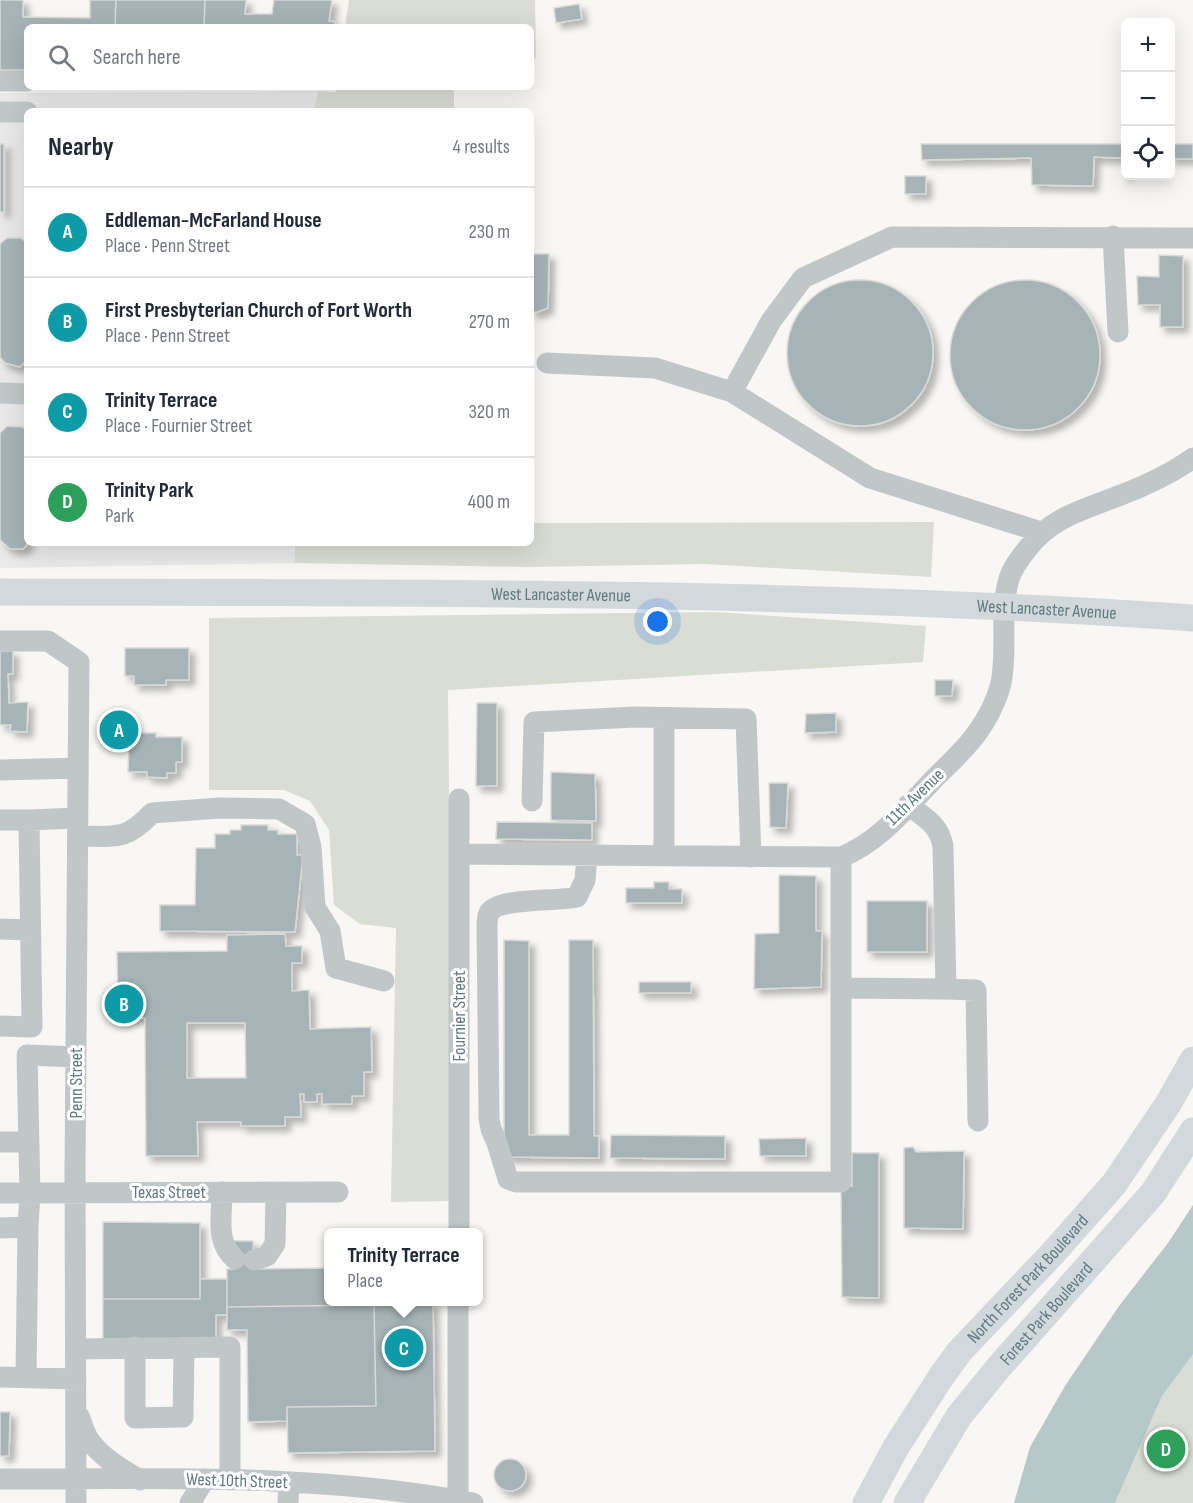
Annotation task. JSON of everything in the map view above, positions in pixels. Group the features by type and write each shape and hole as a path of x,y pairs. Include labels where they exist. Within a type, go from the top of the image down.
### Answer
{"main road":[{"name":"West Lancaster Avenue","path":"0,592 583,594 922,603 1193,618"},
{"name":"North Forest Park Boulevard","path":"866,1503 896,1447 959,1352 1053,1253 1114,1184 1168,1104 1193,1060"},
{"name":"Forest Park Boulevard","path":"907,1503 959,1416 999,1367 1153,1193 1193,1131"}],"street":[{"path":"0,81 24,81"},
{"path":"0,112 24,112"},
{"path":"1113,236 1118,332"},
{"path":"732,392 771,321 803,278 892,237 1193,237"},
{"path":"547,363 655,368 732,392 870,478 1041,532"},
{"path":"0,393 24,394"},
{"name":"11th Avenue","path":"460,854 841,857 855,851 909,805 970,742 984,722 995,701 1004,667 1006,593 1009,578 1041,532 1071,513 1150,484 1176,471 1193,458"},
{"name":"Penn Street","path":"0,641 48,641 79,662 75,1193 76,1503"},
{"path":"664,718 664,856"},
{"path":"532,801 534,722 746,718 752,857"},
{"path":"0,770 78,768"},
{"name":"Fournier Street","path":"459,799 459,1228"},
{"path":"909,805 936,826 941,835 946,989"},
{"path":"0,820 29,820 78,827 116,836 137,829 152,813 220,808 279,809 305,824 311,847 315,907 330,931 336,968 384,981"},
{"path":"29,820 34,1056"},
{"path":"587,855 585,880 576,897 567,900 512,903 495,907 489,913 487,923 489,1119 508,1179 516,1182 841,1182 841,857"},
{"path":"0,929 30,930"},
{"path":"841,988 976,990 978,1121"},
{"path":"0,1026 32,1027"},
{"path":"26,1378 30,1193 27,1055 76,1057"},
{"path":"0,1142 29,1142"},
{"path":"222,1192 222,1242 227,1253 244,1260 267,1256 275,1244 276,1192"},
{"name":"Texas Street","path":"0,1193 338,1192"},
{"path":"0,1228 28,1227"},
{"path":"458,1306 463,1502"},
{"path":"135,1347 135,1418 183,1417 184,1347"},
{"path":"76,1349 230,1347 230,1480"},
{"path":"0,1377 76,1380"},
{"path":"76,1410 88,1438 117,1467 141,1480"},
{"name":"West 10th Street","path":"0,1479 230,1480 289,1493 392,1496 463,1502"},
{"path":"190,1503 204,1479"}],"shaded area":[{"path":"349,0 535,0 536,58 534,58 534,24 345,24"},
{"path":"336,90 454,90 454,108 315,108 318,91 336,92"},
{"path":"318,91 315,108 24,108 24,546 295,546 295,563 0,568 0,93"},
{"path":"934,522 931,577 705,564 531,567 295,563 295,546 534,546 534,523"},
{"path":"714,612 926,626 923,662 448,690 453,1201 391,1202 396,928 360,924 334,905 329,830 310,801 284,790 209,790 209,618"},
{"path":"1193,1205 1193,1354 1162,1396 1115,1503 1014,1503 1030,1447 1065,1386 1119,1306 1168,1243"},
{"path":"1193,1353 1193,1503 1115,1503 1162,1396"}],"building":[{"path":"0,0 23,0 23,17 90,18 90,0 116,0 115,24 24,24 24,70 0,70"},
{"path":"116,0 205,0 204,24 115,24"},
{"path":"205,0 246,0 245,14 272,14 274,0 332,0 329,21 335,22 335,24 204,24"},
{"path":"579,4 582,19 556,23 554,8"},
{"path":"0,144 4,144 4,212 0,212"},
{"path":"921,144 1121,144 1121,158 1094,157 1093,186 1032,185 1031,158 922,160"},
{"path":"1175,144 1193,144 1193,159 1175,159"},
{"path":"905,176 926,176 926,194 905,194"},
{"path":"7,238 21,238 24,240 24,363 20,367 5,363 0,357 0,244"},
{"path":"534,254 549,254 548,308 534,312"},
{"path":"1159,255 1183,256 1183,327 1160,327 1160,305 1138,305 1137,276 1159,277"},
{"path":"860,280 888,286 911,302 927,325 933,353 927,381 911,404 888,420 860,426 832,420 809,404 793,381 787,353 793,325 809,302 832,286"},
{"path":"1025,280 1054,286 1078,302 1094,326 1100,355 1094,384 1078,408 1054,424 1025,430 996,424 972,408 956,384 950,355 956,326 972,302 996,286"},
{"path":"7,426 24,428 24,546 26,546 23,549 10,549 0,540 0,433"},
{"path":"125,648 189,648 189,680 166,680 166,685 134,685 134,676 125,676"},
{"path":"0,651 13,651 13,674 8,674 9,703 28,702 27,732 10,731 11,725 0,725"},
{"path":"935,680 953,680 952,696 935,696"},
{"path":"477,703 497,703 497,786 476,786"},
{"path":"836,713 836,732 805,733 806,714"},
{"path":"130,728 137,729 140,733 156,733 156,737 182,737 182,762 176,762 176,773 167,773 167,778 147,777 147,772 128,772 129,742 125,733"},
{"path":"551,772 595,774 596,821 551,820"},
{"path":"769,783 788,783 786,828 770,827"},
{"path":"497,822 592,823 592,840 496,839"},
{"path":"241,825 268,825 268,830 278,830 278,834 297,834 297,855 303,855 295,932 160,931 160,905 195,905 196,848 215,848 215,834 230,834 230,830 241,830"},
{"path":"779,875 816,876 816,931 822,931 821,987 754,989 755,934 779,933"},
{"path":"654,882 669,882 669,889 682,889 682,903 626,903 626,888 654,888"},
{"path":"867,901 927,901 927,952 867,952"},
{"path":"285,934 286,946 302,946 302,963 292,963 292,991 309,990 310,1029 371,1027 372,1072 364,1072 364,1096 352,1096 352,1104 322,1104 322,1094 317,1094 317,1102 304,1102 304,1094 300,1094 301,1117 285,1117 285,1126 241,1126 241,1122 197,1122 198,1156 146,1156 145,1018 118,1018 117,952 227,951 227,935","holes":["187,1023 245,1023 246,1078 187,1078"]},
{"path":"504,940 529,941 529,1135 569,1135 569,940 593,940 594,1136 599,1136 599,1158 504,1157"},
{"path":"639,982 691,982 691,993 639,993"},
{"path":"611,1135 725,1136 725,1159 610,1158"},
{"path":"806,1138 806,1156 760,1156 759,1139"},
{"path":"913,1147 916,1152 964,1151 963,1229 904,1228 904,1148"},
{"path":"852,1153 879,1153 879,1298 842,1297 841,1186 852,1186"},
{"path":"103,1222 200,1223 200,1299 103,1299"},
{"path":"234,1241 253,1241 254,1269 324,1268 324,1306 227,1307 227,1269 235,1269"},
{"path":"200,1279 227,1279 227,1315 216,1315 216,1339 103,1339 103,1299 200,1299"},
{"path":"374,1306 433,1306 435,1451 288,1453 287,1407 376,1406"},
{"path":"374,1306 376,1406 287,1407 287,1421 248,1422 247,1330 227,1330 227,1307"},
{"path":"0,1412 10,1412 9,1456 0,1456"},
{"path":"510,1459 521,1464 526,1475 521,1486 510,1491 499,1486 494,1475 499,1464"}],"place":[{"name":"Eddleman-McFarland House","path":"119,730"},
{"name":"First Presbyterian Church of Fort Worth","path":"124,1004"},
{"name":"Trinity Terrace","path":"404,1348"},
{"name":"Trinity Park","path":"1166,1449"}]}
